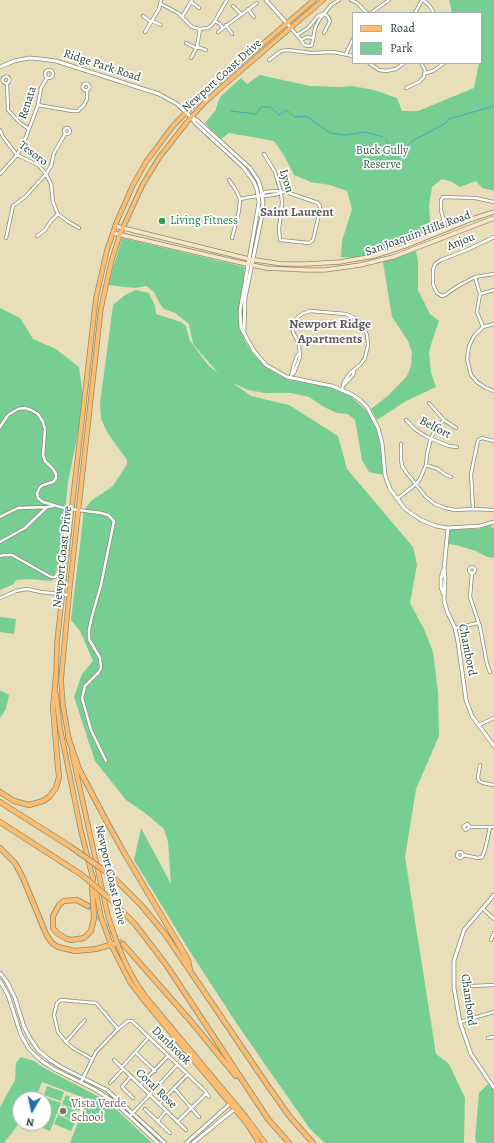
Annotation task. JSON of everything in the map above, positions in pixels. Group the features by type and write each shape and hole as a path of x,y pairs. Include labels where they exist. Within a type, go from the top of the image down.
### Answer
{"highway":[{"path":"0,792 14,801 29,805 49,797 56,788 58,772 53,708 56,674"},
{"path":"68,737 79,769 126,856 188,960 190,972"},
{"path":"0,802 70,847 113,877 141,905 165,934 286,1111 313,1143"},
{"path":"0,822 82,875 110,899 135,924 167,966 268,1119 289,1143"},
{"path":"0,848 15,863 23,878 46,934 52,943 58,947 74,951 96,950 117,943"},
{"path":"88,906 77,900 64,901 55,910 53,916 53,928 57,933 67,939 72,940 84,938 91,931 94,918 93,877"},
{"path":"123,944 190,1019 253,1095"}],"main road":[{"name":"Newport Coast Drive","path":"232,1103 137,992 120,964 111,945 101,917 93,877 81,831 60,728 56,704 57,643 96,298 103,264 115,226 126,200 146,162 173,126 203,95 314,0"},
{"name":"Newport Coast Drive","path":"259,1143 236,1108 145,996 130,971 117,943 108,916 68,737 61,680 78,510 101,308 112,259 122,228 154,164 191,117 205,102 323,0"},
{"name":"San Joaquin Hills Road","path":"115,226 252,259 282,264 307,264 340,262 392,251 472,219 494,212"},
{"name":"San Joaquin Hills Road","path":"113,233 250,265 266,268 306,270 331,269 360,265 393,256 494,218"},
{"name":"Newport Coast Drive","path":"236,1108 255,1128 265,1143"}],"street":[{"path":"145,32 161,2 182,17 192,27 200,29 208,28 215,21 221,8 227,0"},
{"path":"266,0 304,45 309,46 312,45 317,24 324,13 331,5 339,0"},
{"path":"351,0 357,3 366,12"},
{"path":"372,12 389,0"},
{"path":"416,12 422,0 429,5 433,12"},
{"path":"182,17 191,1 199,8"},
{"path":"218,32 257,3"},
{"path":"233,6 241,14"},
{"path":"248,9 254,17"},
{"path":"297,35 308,28 318,16 324,13"},
{"path":"324,13 330,21 324,33"},
{"path":"143,16 160,25"},
{"path":"215,21 225,26 232,34"},
{"path":"191,58 196,48 200,29"},
{"path":"301,40 307,37 313,38"},
{"path":"346,54 352,41"},
{"path":"186,43 196,48 206,50"},
{"path":"269,60 281,51 288,50 311,53 333,52 352,56"},
{"name":"Ridge Park Road","path":"0,67 21,59 33,58 52,60 159,94 169,99 197,120 250,168 258,180 260,196 263,203 261,220 250,265 245,303 244,331 254,351 260,359 278,373 291,377"},
{"path":"371,64 376,68 386,71 396,69 403,64"},
{"path":"422,64 426,73"},
{"path":"406,88 421,81 426,73 433,71 443,64"},
{"name":"Renata","path":"0,174 17,156 24,142 38,104 41,88 47,78"},
{"path":"7,83 8,110 20,123 29,129"},
{"path":"38,104 78,111 87,99 87,90"},
{"name":"Tesoro","path":"0,130 1,138 17,156 38,165 46,174 51,184 53,202 58,214"},
{"path":"6,238 13,206 25,197 46,174 51,166 54,153 65,134"},
{"name":"Lyon","path":"264,154 274,172 281,192 282,203 279,229 280,240 309,243 313,240 320,206 318,203 296,195 281,192"},
{"path":"229,180 240,199 239,211 232,238"},
{"path":"240,199 278,194 281,192"},
{"path":"446,230 441,210 441,200 443,197 474,198 494,202"},
{"path":"37,236 45,230 50,221 58,214 67,222 79,228"},
{"name":"Anjou","path":"476,278 458,286 442,296 437,294 433,284 433,270 435,264 441,260 494,237"},
{"path":"483,327 477,312 480,294 476,278 494,274"},
{"path":"480,294 494,290"},
{"path":"342,389 344,382 350,373 360,365 366,354 368,345 367,335 363,326 357,319 350,315 310,312 302,314 294,323 293,332 299,344 299,354 294,364 291,377 342,389 360,400 373,418 378,428 382,442 385,475 390,489 405,509 421,520 436,526 448,528 480,526 494,522"},
{"path":"494,324 483,327 474,336 469,346 467,359 471,375 477,382 494,391"},
{"path":"429,403 444,420 456,428"},
{"path":"0,427 8,415 18,409 25,408 31,410 40,417 45,429 43,455 45,461 56,474 56,478 53,482 41,486 37,493 38,498 42,502 108,515 114,521 101,585 89,630 89,639 102,664 99,672 85,686 82,698 91,730 106,761"},
{"name":"Belfort","path":"406,420 416,430 431,438 449,446 457,447"},
{"path":"397,499 416,484 426,465 431,438 436,429 444,420"},
{"path":"473,509 471,474 478,440 482,438 494,441"},
{"path":"402,444 402,466 409,476 435,504 455,510 494,510"},
{"path":"426,465 438,469 451,477"},
{"path":"0,517 18,508 47,507 55,505"},
{"path":"0,542 24,528 47,507"},
{"path":"0,556 12,555 51,577 55,577 59,571 61,562 66,524 62,515"},
{"name":"Chambord","path":"448,528 444,569 441,578 447,611 455,628 458,642 466,700 472,716 494,746"},
{"path":"472,573 470,597 478,623 486,664 490,672"},
{"path":"0,598 16,590 27,589 69,595"},
{"path":"455,628 478,623"},
{"path":"479,725 494,718"},
{"path":"480,765 478,777 479,781 494,785"},
{"path":"470,827 494,827"},
{"path":"463,855 478,858 482,857 490,827"},
{"name":"Chambord","path":"494,895 464,930 454,961 454,988 460,1022 471,1054 494,1088"},
{"path":"482,908 494,919"},
{"path":"491,940 494,933"},
{"path":"0,973 8,982 15,998 24,1027 38,1050 61,1067 107,1090 165,1143"},
{"path":"0,981 10,1001 18,1030 29,1048 43,1062 108,1098 130,1116 158,1143"},
{"path":"472,986 494,985"},
{"path":"81,1082 92,1059 104,1043 118,1029 96,1003 61,1000 57,1003 54,1015 58,1032 73,1048 92,1059"},
{"path":"460,1022 494,1012"},
{"path":"66,1042 85,1020"},
{"name":"Danbrook","path":"118,1029 132,1021 205,1091 209,1097"},
{"path":"110,1083 149,1037"},
{"path":"488,1038 494,1038"},
{"path":"135,1052 155,1071"},
{"path":"140,1085 168,1056"},
{"name":"Coral Rose","path":"114,1060 186,1130"},
{"path":"130,1116 177,1065"},
{"path":"159,1104 187,1075"},
{"path":"131,1076 122,1087 133,1098"},
{"path":"174,1088 199,1117"},
{"path":"177,1122 206,1094"},
{"path":"186,1143 232,1103"},
{"path":"193,1143 236,1108"},
{"path":"145,1109 170,1133"},
{"path":"158,1121 166,1111"}],"green space":[{"name":"Buck Gully Reserve","path":"449,0 494,0 494,191 482,188 476,181 460,187 452,182 442,179 432,187 429,206 431,235 400,248 362,258 341,257 342,241 352,209 347,191 330,185 311,182 294,175 285,157 274,141 229,133 221,139 205,123 216,110 220,97 241,78 247,84 260,75 310,86 352,86 374,90 397,98 402,111 418,111 474,88 479,64 482,64 482,12 452,12"},
{"path":"122,238 245,267 239,314 241,330 245,341 253,354 265,366 288,380 326,386 349,395 367,411 377,429 381,449 383,475 369,472 362,460 355,420 348,414 337,413 324,407 309,397 291,393 265,393 248,390 233,383 251,396 289,405 338,436 347,469 413,547 417,565 410,603 424,629 433,652 438,692 439,736 416,789 405,857 436,1054 449,1064 465,1098 464,1143 325,1143 310,1129 237,1024 189,950 134,860 141,828 171,884 168,842 164,829 126,800 95,761 74,697 82,674 93,661 80,631 71,620 84,510 91,501 113,486 127,464 127,460 107,432 101,419 100,404 113,305 125,295 136,290 149,293 155,306 156,314 181,322 186,326 190,341 209,366 218,373 193,344 189,324 175,313 164,309 154,292 146,286 135,288 108,285"},
{"path":"416,251 418,261 418,290 430,314 439,321 429,352 431,373 436,387 406,401 377,420 371,409 389,395 407,376 411,366 412,352 408,341 392,317 383,262"},
{"path":"0,308 20,318 33,339 56,349 79,367 84,403 68,482 60,561 52,581 29,579 16,580 14,584 0,590"},
{"path":"492,525 491,528 494,527 494,558 487,557 476,551 448,544 450,529 478,529"},
{"path":"0,617 16,619 14,634 0,632"},
{"path":"0,690 9,695 6,709 0,718"},
{"path":"21,1057 34,1061 44,1068 103,1099 152,1143 70,1143 87,1099 42,1082 38,1091 12,1091 13,1131 4,1143 0,1143 0,1107 15,1080 16,1063"},
{"path":"488,1084 494,1091 494,1143 477,1143 475,1140 479,1093"},
{"path":"47,1086 64,1092 61,1101 52,1098 52,1091 45,1091"},
{"path":"66,1095 83,1103 79,1111 62,1104"},
{"path":"52,1100 61,1103 52,1126"},
{"path":"62,1105 78,1112 75,1121 58,1114"},
{"path":"58,1115 75,1122 71,1131 54,1124"}],"waterway":[{"path":"386,140 391,148 403,149 414,140 446,123 449,119 494,106"},
{"path":"231,111 256,114 261,107 270,107 279,115 287,110 294,117 306,116 330,133 345,135 365,132 383,137"}],"tunnel":[{"path":"88,906 123,944"}],"place":[{"name":"Living Fitness","path":"162,221"},
{"name":"Vista Verde School","path":"63,1111"}],"district":[{"name":"Saint Laurent","path":"297,213"},
{"name":"Newport Ridge Apartments","path":"330,332"}]}
